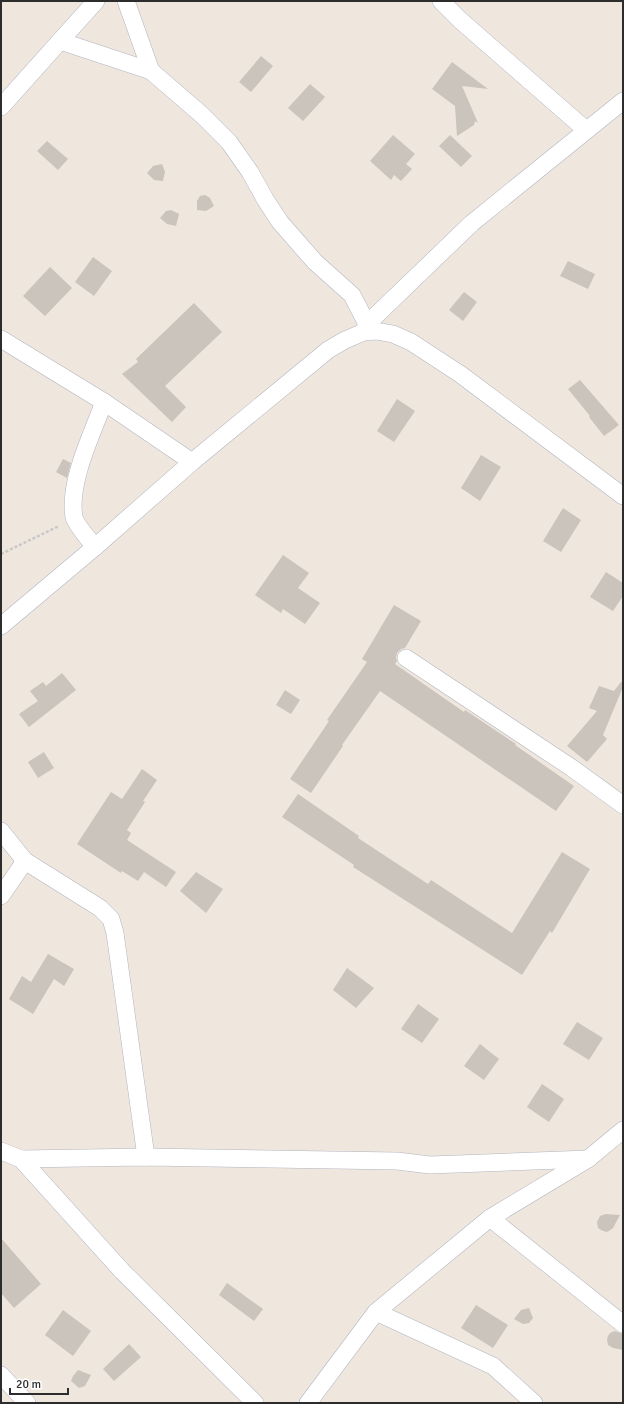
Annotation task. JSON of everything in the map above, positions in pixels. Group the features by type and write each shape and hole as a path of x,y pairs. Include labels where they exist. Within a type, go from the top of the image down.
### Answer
{"street":[{"path":"1,106 96,1"},
{"path":"126,1 151,71"},
{"path":"441,1 460,20 586,130"},
{"path":"60,42 151,71 202,115 229,142 250,172 280,222 315,262 352,295 366,328"},
{"path":"1,626 95,547 192,462 328,350 366,328 472,224 623,101"},
{"path":"366,328 393,334 411,342 460,374 623,496"},
{"path":"1,339 104,402 192,462"},
{"path":"95,547 74,518 74,491 76,476 104,402"},
{"path":"406,658 572,768 623,805"},
{"path":"1,831 25,861 100,908 111,919 115,933 146,1157"},
{"path":"1,896 25,861"},
{"path":"308,1403 376,1312 490,1218 588,1159 623,1130"},
{"path":"1,1151 21,1159 146,1157 397,1161 430,1165 588,1159"},
{"path":"21,1159 122,1271 255,1403"},
{"path":"490,1218 623,1324"},
{"path":"376,1312 493,1366 534,1403"},
{"path":"1,1375 27,1403"}],"path":[{"path":"1,554 74,518"}],"building":[{"path":"261,56 273,66 251,92 239,82"},
{"path":"452,62 488,89 462,86 478,123 475,121 474,125 457,136 455,106 432,89"},
{"path":"310,84 325,97 303,121 288,108"},
{"path":"393,135 415,154 406,164 412,169 401,181 394,175 391,180 370,161"},
{"path":"450,135 472,156 461,167 439,146"},
{"path":"47,141 68,159 58,170 37,151"},
{"path":"162,164 165,172 163,181 154,180 147,173 153,166"},
{"path":"205,195 210,198 214,206 206,211 197,210 197,201 200,196"},
{"path":"171,210 179,214 176,226 167,224 160,218 166,211"},
{"path":"93,257 112,271 94,296 75,282"},
{"path":"568,261 595,274 588,289 560,276"},
{"path":"50,267 72,288 45,316 23,296"},
{"path":"464,292 477,302 463,321 449,310"},
{"path":"194,303 222,332 165,386 186,407 172,422 122,374 138,362 136,359"},
{"path":"580,380 619,425 604,436 568,389"},
{"path":"397,399 415,411 394,442 377,431"},
{"path":"481,455 501,467 480,501 461,488"},
{"path":"63,459 71,463 67,478 56,472"},
{"path":"563,508 581,520 561,552 543,541"},
{"path":"283,555 309,573 298,588 320,603 305,624 283,609 281,613 255,595"},
{"path":"606,572 623,583 623,596 613,611 590,597"},
{"path":"394,605 421,621 405,648 401,649 397,653 397,661 395,664 464,712 465,710 516,744 515,745 574,786 556,811 380,691 342,745 343,746 311,793 290,779 329,721 327,720 367,662 362,659"},
{"path":"62,673 76,690 29,727 19,714 38,701 30,691 43,682 46,686"},
{"path":"621,682 623,683 623,687 603,735 607,739 587,762 567,746 597,711 589,708 599,686 614,691"},
{"path":"285,690 300,700 291,714 276,705"},
{"path":"44,752 54,768 38,778 28,762"},
{"path":"142,769 157,780 143,801 145,802 127,830 131,833 127,840 176,872 166,887 144,872 138,881 122,871 121,873 77,844 111,792 122,799"},
{"path":"298,794 359,836 358,838 428,884 431,880 512,933 562,852 590,869 552,933 550,931 522,975 353,867 354,865 282,817"},
{"path":"196,872 223,889 206,913 180,891"},
{"path":"48,954 74,969 64,986 54,979 33,1014 9,999 22,976 31,982"},
{"path":"347,968 374,988 356,1008 333,990"},
{"path":"418,1004 439,1019 422,1043 401,1029"},
{"path":"577,1022 603,1038 589,1060 563,1044"},
{"path":"480,1044 499,1059 484,1080 464,1066"},
{"path":"542,1084 564,1099 549,1122 527,1107"},
{"path":"606,1214 620,1215 613,1228 606,1232 598,1228 597,1222 600,1216"},
{"path":"1,1238 41,1284 14,1308 1,1293"},
{"path":"227,1283 263,1309 254,1321 219,1295"},
{"path":"476,1305 508,1325 493,1348 461,1328"},
{"path":"529,1308 533,1318 529,1323 523,1324 514,1319 521,1310"},
{"path":"63,1310 91,1331 73,1356 45,1335"},
{"path":"615,1331 623,1334 623,1350 613,1348 608,1345 608,1336 610,1333"},
{"path":"129,1344 141,1357 114,1381 103,1369"},
{"path":"78,1370 91,1375 85,1386 79,1388 71,1381"}]}
